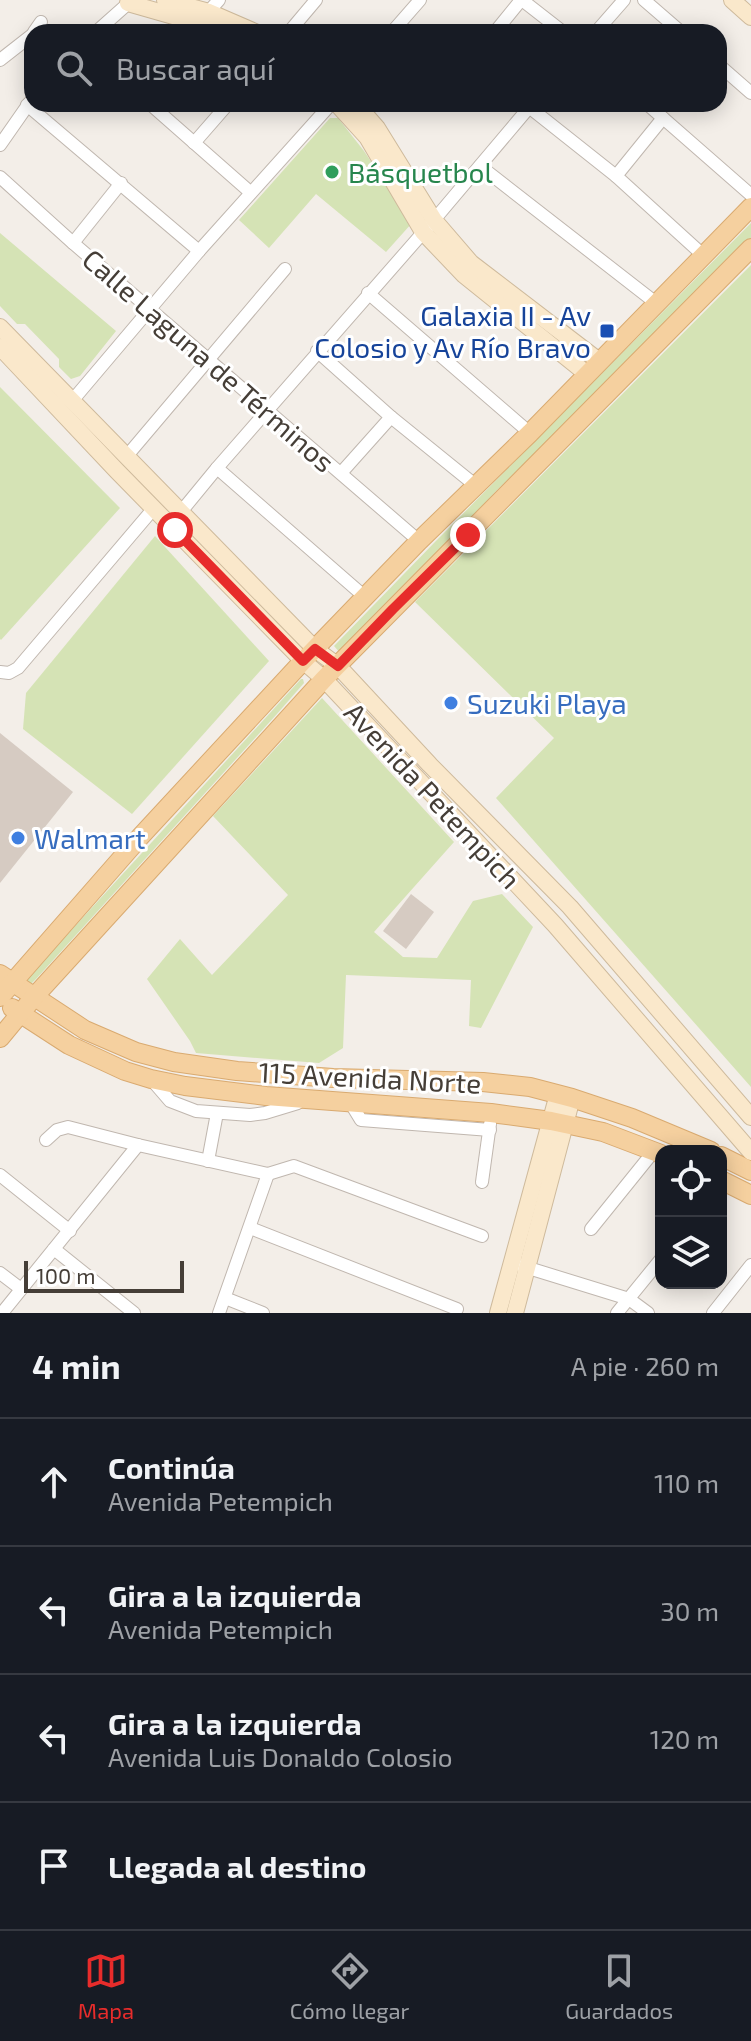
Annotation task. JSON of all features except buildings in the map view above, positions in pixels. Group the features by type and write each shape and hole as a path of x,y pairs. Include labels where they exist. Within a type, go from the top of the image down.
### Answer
{"main road":[{"path":"165,0 204,17"},
{"path":"732,0 751,17"},
{"path":"130,2 228,24"},
{"path":"342,112 367,137 428,226 593,368"},
{"path":"363,112 377,128 428,226"},
{"path":"3,989 309,655 751,207"},
{"path":"0,1038 331,672 751,248"},
{"name":"Avenida Petempich","path":"0,327 180,513 309,655"},
{"name":"Avenida Petempich","path":"0,347 154,508 430,765 570,907 751,1117"},
{"name":"Avenida Petempich","path":"331,672 751,1152"},
{"name":"115 Avenida Norte","path":"3,989 34,997 85,1030 136,1052 174,1062 237,1071 333,1078 516,1085 565,1096 632,1118 697,1145"},
{"name":"115 Avenida Norte","path":"3,989 20,1013 69,1045 125,1071 151,1079 185,1086 428,1108 490,1121 558,1123 603,1132 655,1152"},
{"path":"428,1108 431,1081"},
{"path":"498,1313 519,1265 565,1096"},
{"path":"727,1159 751,1171"},
{"path":"727,1183 751,1195"},
{"path":"515,1313 519,1265"}],"street":[{"path":"296,24 316,0"},
{"path":"399,24 420,0"},
{"path":"502,24 522,0 553,24"},
{"path":"603,24 624,0"},
{"path":"644,0 672,24"},
{"path":"105,24 130,2"},
{"path":"0,60 24,39"},
{"path":"727,72 751,93"},
{"path":"0,145 24,111"},
{"path":"40,112 199,251"},
{"path":"159,112 250,192"},
{"path":"194,143 221,112"},
{"path":"72,401 250,192 326,112"},
{"path":"180,513 526,112"},
{"path":"538,112 616,176 704,256"},
{"path":"656,112 751,195"},
{"path":"616,176 663,118"},
{"path":"480,166 656,303"},
{"name":"Calle Laguna de Términos","path":"0,177 208,361 419,541"},
{"path":"73,243 121,183"},
{"path":"126,457 285,269"},
{"path":"368,293 530,433"},
{"path":"317,351 391,417 475,485"},
{"path":"341,473 391,417"},
{"path":"217,468 365,597"},
{"path":"0,672 9,673 18,668 154,508"},
{"path":"151,1079 170,1101 196,1111 250,1115 310,1099"},
{"path":"350,1102 361,1120 490,1121 482,1182"},
{"path":"208,1161 217,1113"},
{"path":"46,1140 57,1130 68,1127 268,1174 294,1166 482,1236"},
{"path":"8,1311 21,1289 138,1145"},
{"path":"591,1229 655,1156"},
{"path":"219,1313 268,1174"},
{"path":"0,1175 70,1231"},
{"path":"250,1228 457,1309"},
{"path":"54,1249 134,1313"},
{"path":"519,1265 629,1299 648,1313"},
{"path":"713,1313 751,1265"},
{"path":"617,1313 655,1266"},
{"path":"0,1273 21,1289"},
{"path":"225,1298 263,1313"}],"green space":[{"path":"330,118 338,118 364,151 412,223 386,252 316,194 269,248 239,220"},
{"path":"751,223 751,238 498,489 341,654 334,646"},
{"path":"0,233 116,331 80,376 71,379 59,367 59,359 25,324 17,324 0,306"},
{"path":"751,265 751,1087 496,798 554,738 415,602"},
{"path":"0,387 120,508 1,640 0,639"},
{"path":"155,536 269,661 132,814 23,729 26,693"},
{"path":"301,679 304,683 276,715 36,979 28,987 23,983"},
{"path":"322,698 454,842 374,932 403,957 437,958 473,901 502,894 533,927 481,1028 469,1026 471,980 346,975 343,1048 319,1063 196,1053 147,979 180,939 212,975 288,895 213,816"}],"place":[{"name":"Básquetbol","path":"332,172"},
{"name":"Galaxia II - Av Colosio y Av Río Bravo","path":"607,331"},
{"name":"Suzuki Playa","path":"451,703"},
{"name":"Walmart","path":"18,838"}],"route":[{"path":"175,530 303,661 315,649 338,666 468,535"}]}
